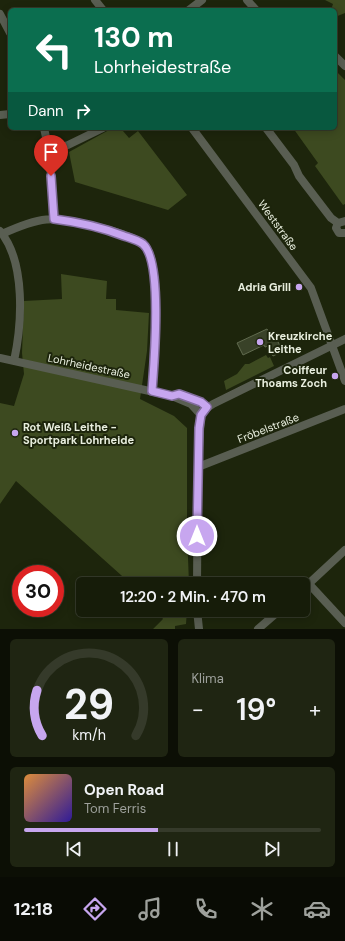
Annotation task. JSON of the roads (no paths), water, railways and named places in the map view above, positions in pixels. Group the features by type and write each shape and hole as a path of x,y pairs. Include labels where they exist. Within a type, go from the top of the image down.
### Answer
{"street":[{"path":"95,0 101,8"},
{"path":"192,8 202,0"},
{"path":"247,0 254,8"},
{"path":"0,14 8,29"},
{"path":"337,58 345,66"},
{"path":"44,130 49,151 54,219"},
{"path":"49,151 74,142 99,130"},
{"name":"Weststraße","path":"193,130 311,288 345,381"},
{"path":"268,130 294,165 299,176 331,218 342,222"},
{"path":"14,361 19,338 21,303 13,258 1,232 36,220 54,219 104,228 138,241 146,248 151,257 155,291 156,342 152,391"},
{"path":"342,222 337,225 338,231 342,234 345,233"},
{"path":"197,577 198,467 201,415 207,407 345,339"},
{"name":"Lohrheidestraße","path":"0,358 172,396 191,404 201,415"},
{"name":"Lohrheidestraße","path":"172,396 179,394 201,402 207,407"},
{"name":"Fröbelstraße","path":"198,467 345,410"},
{"path":"310,582 345,550"},
{"path":"310,590 345,622"},
{"path":"198,617 199,629"},
{"path":"258,629 272,617"}],"place":[{"name":"Adria Grill","path":"299,287"},
{"name":"Kreuzkirche Leithe","path":"260,342"},
{"name":"Coiffeur Thoams Zoch","path":"335,376"},
{"name":"Rot Weiß Leithe - Sportpark Lohrheide","path":"15,433"}]}
